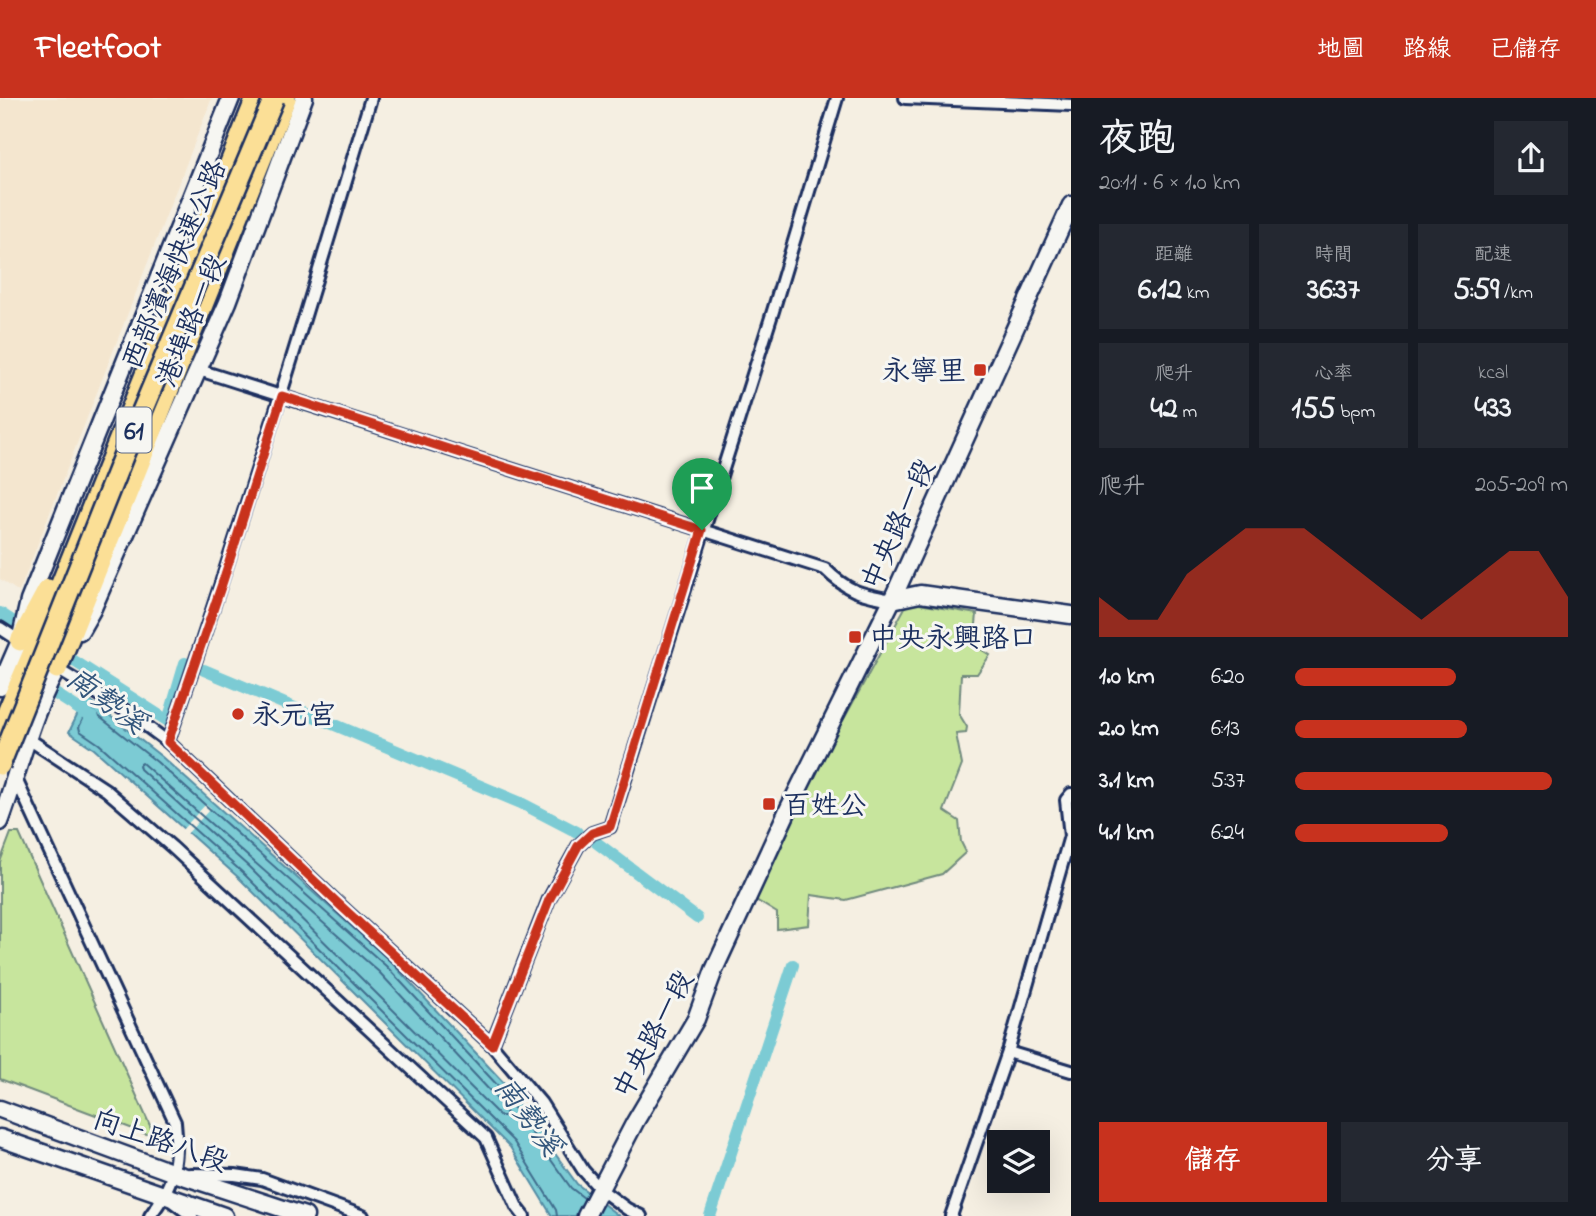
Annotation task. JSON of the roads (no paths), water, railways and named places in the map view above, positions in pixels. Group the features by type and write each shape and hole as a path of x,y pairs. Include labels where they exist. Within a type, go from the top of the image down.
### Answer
{"highway":[{"path":"20,641 57,572 245,98"},
{"name":"西部濱海快速公路","path":"0,729 256,98"},
{"name":"西部濱海快速公路","path":"0,765 124,454 274,98"},
{"path":"57,668 286,98"}],"street":[{"name":"港埠路一段","path":"0,687 20,641 29,601 231,98"},
{"name":"港埠路一段","path":"0,744 26,707 161,374 267,98"},
{"name":"港埠路一段","path":"0,822 27,738 57,668 92,610 228,302 304,98"},
{"path":"168,742 282,396 371,98"},
{"path":"492,1045 555,889 578,846 592,833 610,827 773,311 837,98"},
{"path":"905,98 1071,105"},
{"name":"中央路一段","path":"586,1216 635,1122 696,1019 715,970 787,812 892,600 1071,205"},
{"path":"199,370 825,569 839,583 854,592 892,600 920,594 1071,615"},
{"name":"港埠路一段","path":"57,668 63,631 88,555"},
{"path":"0,628 20,641"},
{"path":"57,668 126,711 168,742 492,1045 541,1103 598,1194 641,1216"},
{"path":"27,738 106,790 144,822 486,1138 517,1207 524,1216"},
{"path":"16,779 175,1122 178,1146 174,1173 166,1196 150,1216"},
{"path":"951,1216 1007,1052 1070,836 1066,800 1071,794"},
{"path":"1007,1052 1071,1071"},
{"name":"向上路八段","path":"0,1109 174,1173 305,1216"},
{"name":"向上路八段","path":"0,1138 224,1216"},
{"path":"174,1173 235,1175 262,1179 363,1216"},
{"path":"166,1196 192,1216"}],"water":[{"path":"86,697 162,757 390,961 504,1083 577,1184 619,1216 552,1216 510,1147 239,878 94,749 69,732"}],"waterway":[{"path":"0,613 17,624"},
{"path":"71,659 168,721 185,663"},
{"path":"204,670 521,803 577,832"},
{"name":"南勢溪","path":"40,684 93,718"},
{"path":"597,843 697,918"},
{"path":"710,1216 793,965"}],"place":[{"name":"永寧里","path":"980,370"},
{"name":"中央永興路口","path":"855,637"},
{"name":"永元宮","path":"238,714"},
{"name":"百姓公","path":"769,804"}]}
